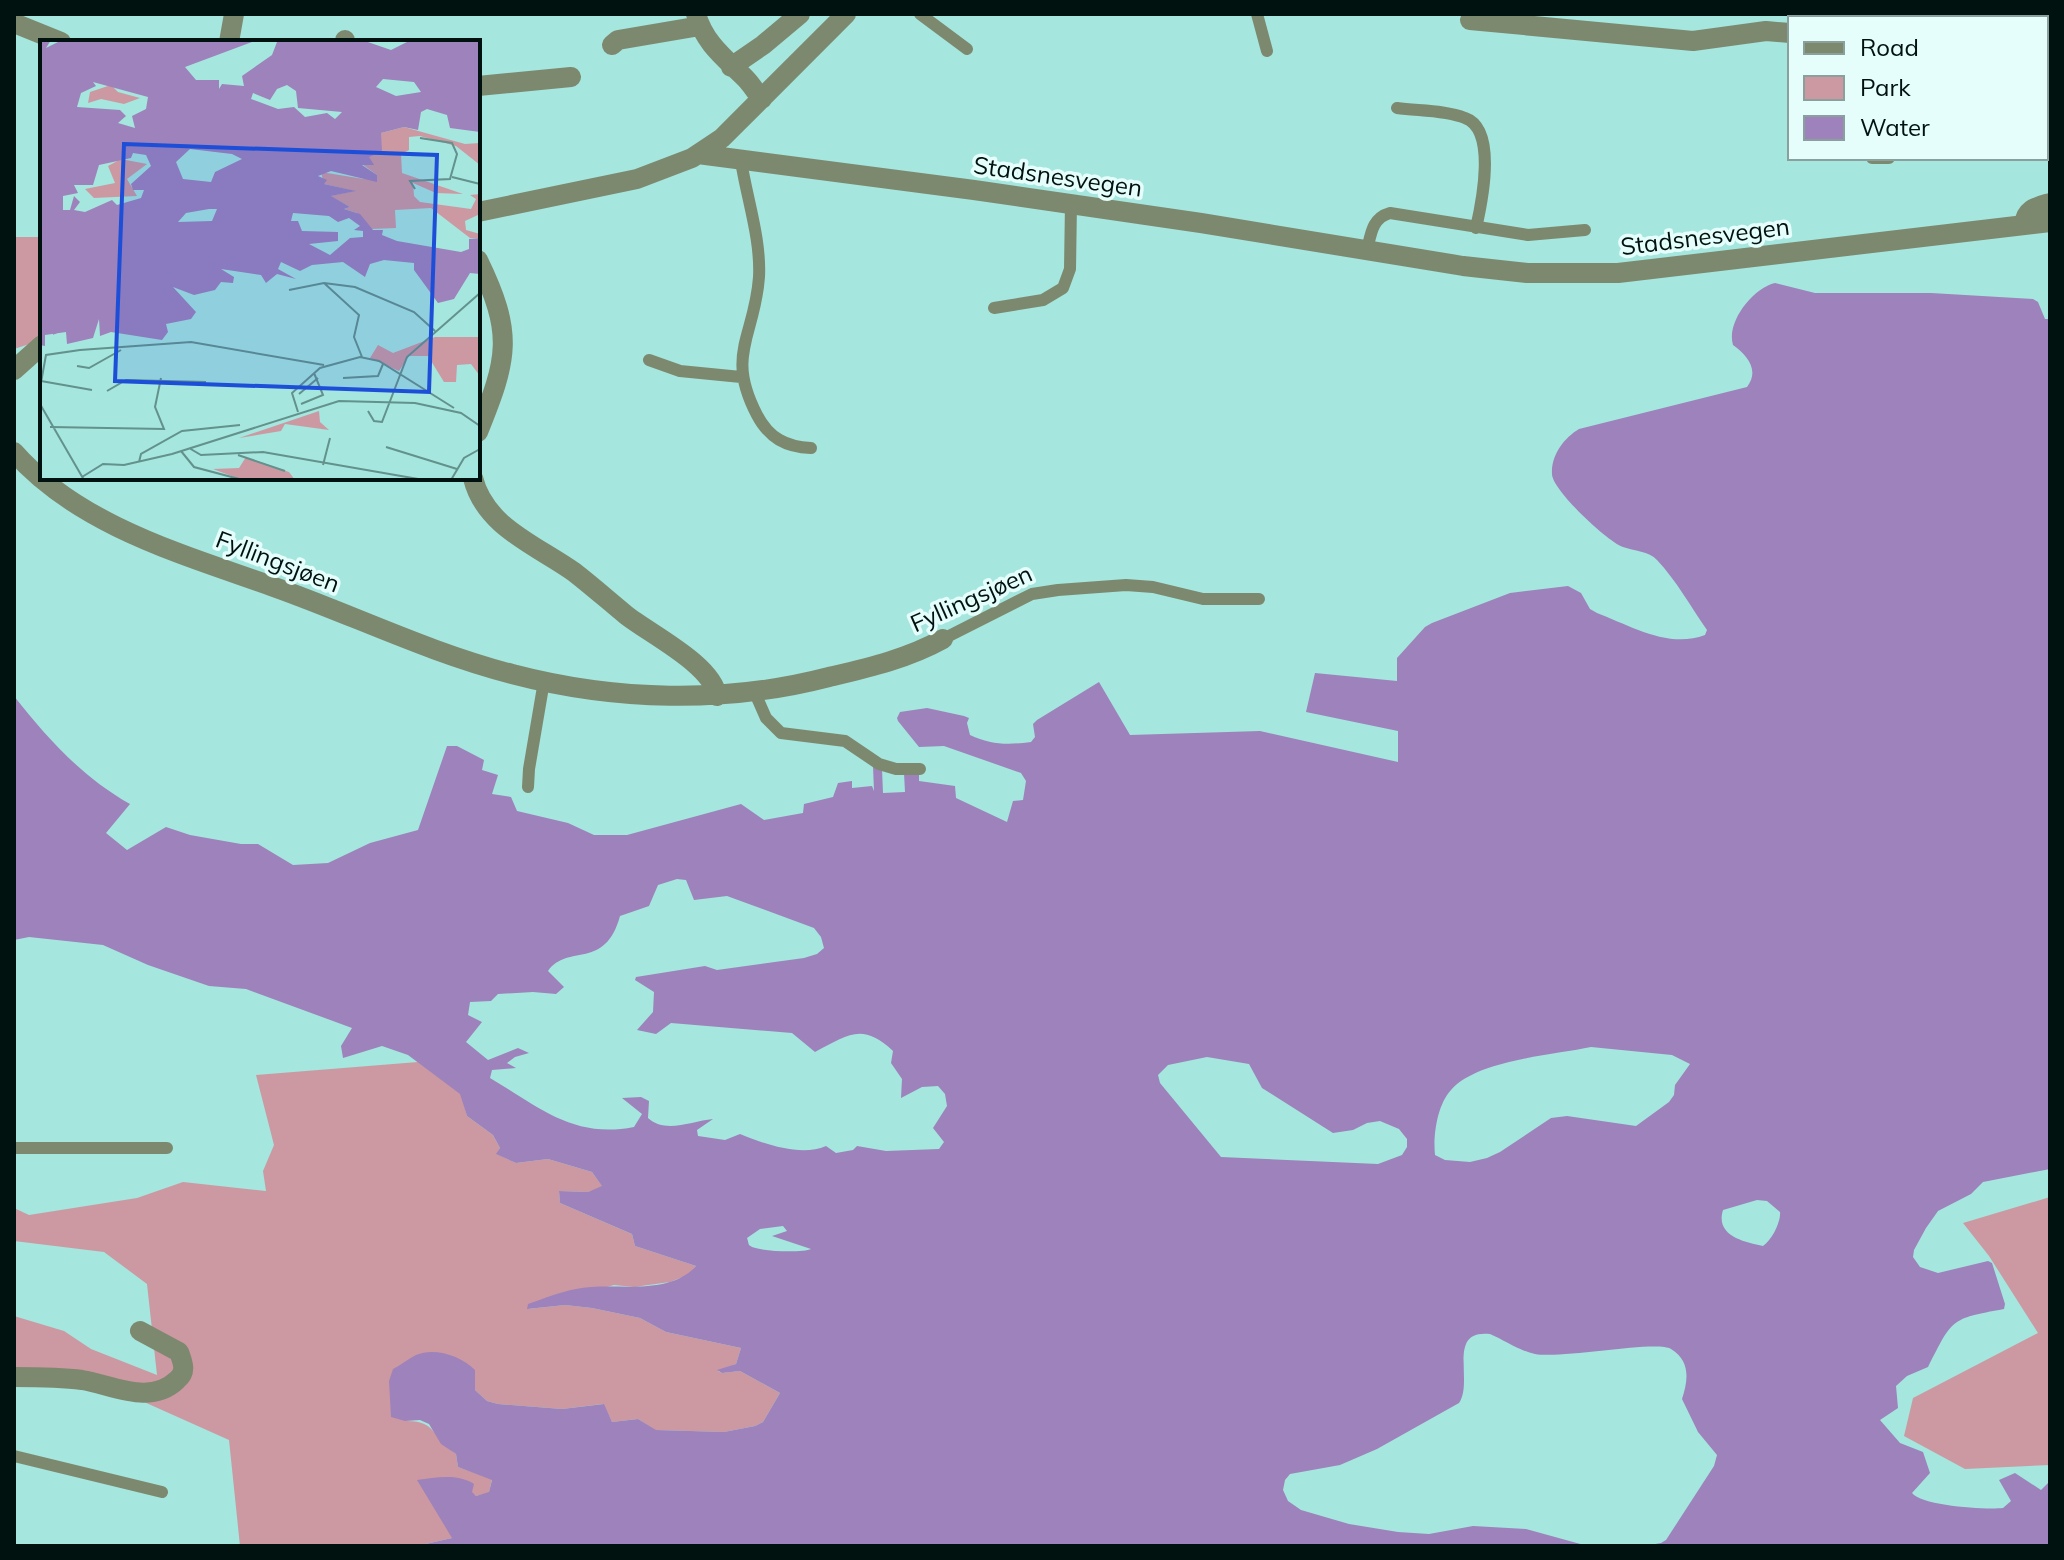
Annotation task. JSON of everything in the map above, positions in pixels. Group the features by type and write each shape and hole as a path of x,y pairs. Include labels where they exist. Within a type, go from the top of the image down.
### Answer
{"street":[{"path":"229,40 234,14"},
{"path":"731,67 800,14"},
{"path":"480,212 637,179 698,154 722,138 846,14"},
{"path":"612,45 618,40 698,20 707,40 731,67 747,79 762,99"},
{"path":"1470,20 1693,41 1769,23 1788,32"},
{"path":"14,23 53,39"},
{"path":"480,86 571,77"},
{"name":"Stadsnesvegen","path":"698,154 1071,204 1463,266 1527,273 1605,274 2050,222"},
{"path":"2024,225 2030,209 2050,203"},
{"path":"480,264 500,318 504,358 480,427"},
{"path":"14,370 40,347"},
{"name":"Fyllingsjøen","path":"14,452 40,478"},
{"name":"Fyllingsjøen","path":"42,480 103,519 137,534 458,657 544,681 623,693 717,696 755,693 871,667 906,656 943,639"},
{"path":"474,480 486,509 512,533 573,572 628,617 683,655 708,677 717,696"},
{"path":"14,1377 84,1381 132,1392 151,1393 171,1386 182,1376 184,1366 179,1352 140,1331"}],"lane":[{"path":"920,14 967,49"},
{"path":"1257,14 1267,51"},
{"path":"1397,108 1466,118 1480,130 1484,140 1482,193 1476,228"},
{"path":"741,161 759,263 759,280 742,354 741,377 745,392 771,436 786,445 811,448"},
{"path":"994,308 1043,300 1063,288 1070,269 1071,204"},
{"name":"Stadsnesvegen","path":"1367,250 1375,221 1398,212 1528,235 1585,230"},
{"path":"649,360 680,371 741,377"},
{"name":"Fyllingsjøen","path":"943,639 1032,594 1058,590 1126,585 1153,587 1203,599 1259,599"},
{"path":"528,787 544,681"},
{"path":"755,693 766,718 781,733 845,741 879,764 896,769 920,769"},
{"path":"14,1148 167,1148"},
{"path":"14,1456 162,1492"}],"green space":[{"path":"14,237 40,237 40,341 14,349"},
{"path":"418,1062 461,1094 467,1116 493,1135 500,1148 497,1154 516,1163 548,1159 592,1172 603,1187 588,1192 559,1191 560,1203 632,1234 635,1246 696,1266 688,1275 670,1282 634,1287 614,1285 527,1309 565,1305 592,1308 640,1318 666,1332 741,1348 736,1364 718,1371 740,1371 780,1393 763,1422 755,1426 724,1432 655,1430 638,1419 612,1422 603,1404 562,1409 487,1401 475,1390 475,1370 405,1421 423,1423 429,1427 456,1454 458,1467 492,1479 489,1493 476,1496 472,1493 452,1538 417,1546 240,1546 229,1440 124,1393 14,1372 14,1316 64,1331 91,1349 157,1375 147,1284 104,1252 14,1241 14,1208 29,1215 137,1198 183,1182 266,1191 263,1171 274,1145 256,1075"},
{"path":"2050,1197 2050,1465 1965,1469 1904,1436 1913,1398 2038,1333 1989,1256 1963,1223"}],"water":[{"path":"1775,283 1815,293 1931,293 2033,299 2038,302 2045,319 2050,319 2050,1169 1983,1182 1971,1194 1938,1211 1926,1228 1914,1250 1913,1257 1920,1267 1938,1273 1988,1261 1992,1263 2004,1309 1962,1319 1955,1324 1928,1367 1907,1376 1896,1386 1898,1408 1880,1420 1900,1443 1923,1452 1930,1473 1912,1493 1928,1501 1969,1508 2003,1508 2011,1501 1999,1480 2015,1473 2041,1490 2050,1481 2050,1546 1644,1546 1666,1540 1714,1466 1717,1455 1698,1432 1682,1399 1686,1372 1682,1359 1671,1349 1662,1347 1535,1354 1490,1334 1477,1335 1469,1340 1465,1348 1463,1394 1459,1403 1377,1449 1340,1465 1290,1474 1283,1490 1288,1501 1301,1510 1349,1524 1398,1532 1429,1534 1473,1526 1526,1529 1584,1545 1599,1546 417,1546 452,1538 417,1480 460,1478 474,1484 472,1492 476,1496 489,1492 492,1480 458,1467 456,1454 441,1444 429,1424 391,1417 389,1381 393,1369 416,1355 431,1352 447,1354 463,1361 475,1370 475,1390 487,1401 562,1409 604,1404 612,1422 638,1419 656,1430 724,1432 755,1426 763,1422 780,1393 740,1371 722,1373 717,1370 736,1364 741,1348 666,1332 640,1318 592,1308 565,1305 527,1309 528,1304 576,1289 670,1282 696,1266 635,1246 632,1234 560,1203 559,1191 588,1192 602,1186 592,1172 548,1159 516,1163 496,1154 500,1148 493,1135 467,1116 460,1094 408,1055 382,1046 343,1058 341,1046 352,1028 246,989 209,986 148,965 103,945 29,937 14,940 14,696 67,756 96,782 130,804 106,833 127,850 166,827 190,835 258,844 293,865 328,863 370,843 418,830 447,746 457,746 484,760 482,770 498,775 492,794 511,797 517,811 568,823 594,835 627,835 741,804 764,820 803,813 804,804 833,797 838,783 852,781 852,788 872,786 874,791 873,766 882,769 883,793 905,792 904,773 919,773 919,781 955,786 956,798 1007,822 1013,801 1023,800 1026,781 1021,773 944,746 919,747 898,721 900,712 927,708 964,716 969,718 970,735 985,741 1031,742 1035,737 1033,724 1037,720 1099,682 1130,735 1260,731 1398,762 1398,731 1306,712 1315,673 1397,681 1397,658 1432,623 1510,593 1568,586 1581,593 1590,609 1650,634 1678,639 1705,635 1707,630 1657,560 1646,553 1623,547 1594,526 1554,482 1552,467 1560,448 1579,429 1747,387 1752,369 1747,358 1733,345 1732,336 1743,307","holes":["677,879 686,880 694,900 727,896 814,928 824,948 804,958 717,970 705,966 636,977 635,980 654,992 653,1012 637,1030 656,1034 671,1023 792,1033 815,1052 855,1034 872,1037 893,1051 891,1063 902,1079 901,1098 922,1087 938,1086 945,1094 947,1106 933,1128 944,1142 939,1149 886,1151 857,1146 853,1150 836,1153 826,1146 805,1150 783,1148 740,1134 725,1140 698,1136 697,1130 713,1119 670,1126 655,1123 648,1118 649,1101 641,1097 622,1098 642,1114 634,1127 612,1130 593,1128 558,1118 490,1078 492,1070 516,1068 507,1063 529,1053 518,1048 488,1060 466,1042 482,1022 468,1015 470,1002 491,1001 498,994 556,994 564,987 548,971 566,958 586,954 605,944 620,916 649,906 658,885","1591,1047 1672,1055 1690,1064 1675,1085 1669,1102 1636,1126 1567,1116 1551,1118 1487,1158 1470,1162 1445,1160 1435,1155 1439,1112 1451,1090 1478,1072 1537,1056","1207,1057 1249,1064 1262,1088 1333,1133 1380,1121 1399,1129 1407,1139 1407,1147 1402,1155 1378,1164 1221,1157 1160,1083 1158,1075 1168,1065","1757,1200 1767,1201 1780,1212 1775,1230 1763,1246 1733,1236 1723,1226 1723,1210","783,1226 787,1231 772,1236 811,1249 761,1249 749,1245 747,1238 760,1229"]}]}
